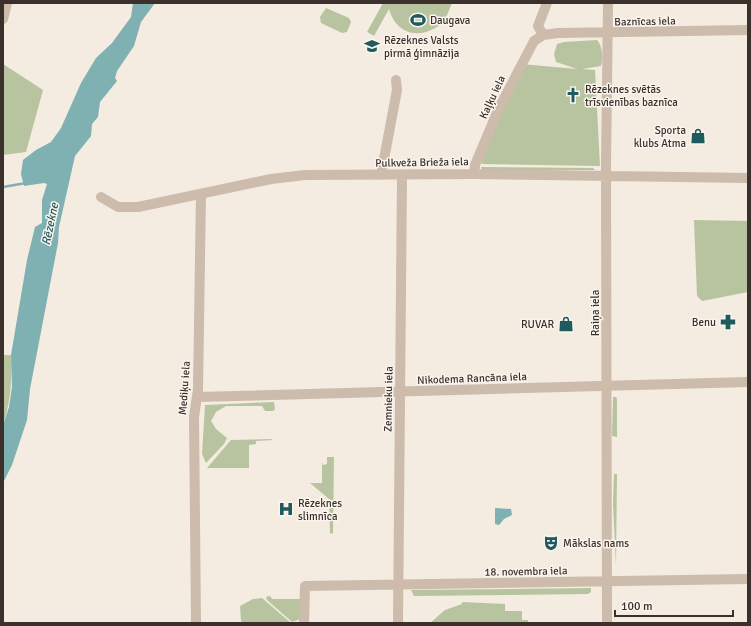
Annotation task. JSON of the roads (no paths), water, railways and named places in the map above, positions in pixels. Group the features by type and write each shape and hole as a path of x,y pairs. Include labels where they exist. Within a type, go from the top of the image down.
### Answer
{"street":[{"path":"3,19 7,3"},
{"path":"542,36 538,26 547,3"},
{"name":"Raiņa iela","path":"607,623 606,177 608,3"},
{"name":"Baznīcas iela","path":"542,36 558,33 748,30"},
{"name":"Kaļķu iela","path":"474,174 475,166 499,108 526,54 534,42 542,36"},
{"path":"381,175 397,90 396,80"},
{"name":"Pulkveža Brieža iela","path":"101,197 118,207 138,207 288,176 402,176 474,174 748,178"},
{"name":"Zemnieku iela","path":"398,623 402,176"},
{"name":"Mediķu iela","path":"196,623 194,417 197,397 201,194"},
{"name":"Nikodema Rancāna iela","path":"197,397 748,382"},
{"name":"18. novembra iela","path":"304,623 305,586 748,579"}],"water":[{"name":"Rēzekne","path":"133,3 155,3 141,22 134,46 117,71 115,78 117,81 100,102 98,117 92,124 91,136 75,156 59,227 58,243 30,389 27,420 12,465 3,483 3,425 9,407 12,387 11,355 27,260 35,227 42,223 42,200 47,184 44,183 24,186 21,174 23,160 36,150 51,142 61,128 81,83 96,58 112,43 131,17"},
{"path":"495,508 511,509 512,515 504,519 499,525 495,524"}],"waterway":[{"path":"3,187 26,183"}],"place":[{"name":"Daugava","path":"418,20"},
{"name":"Rēzeknes Valsts pirmā ģimnāzija","path":"372,46"},
{"name":"Rēzeknes svētās trīsvienības baznīca","path":"573,95"},
{"name":"Sporta klubs Atma","path":"698,136"},
{"name":"Benu","path":"728,322"},
{"name":"RUVAR","path":"566,324"},
{"name":"Rēzeknes slimnīca","path":"286,509"},
{"name":"Mākslas nams","path":"551,543"}]}
